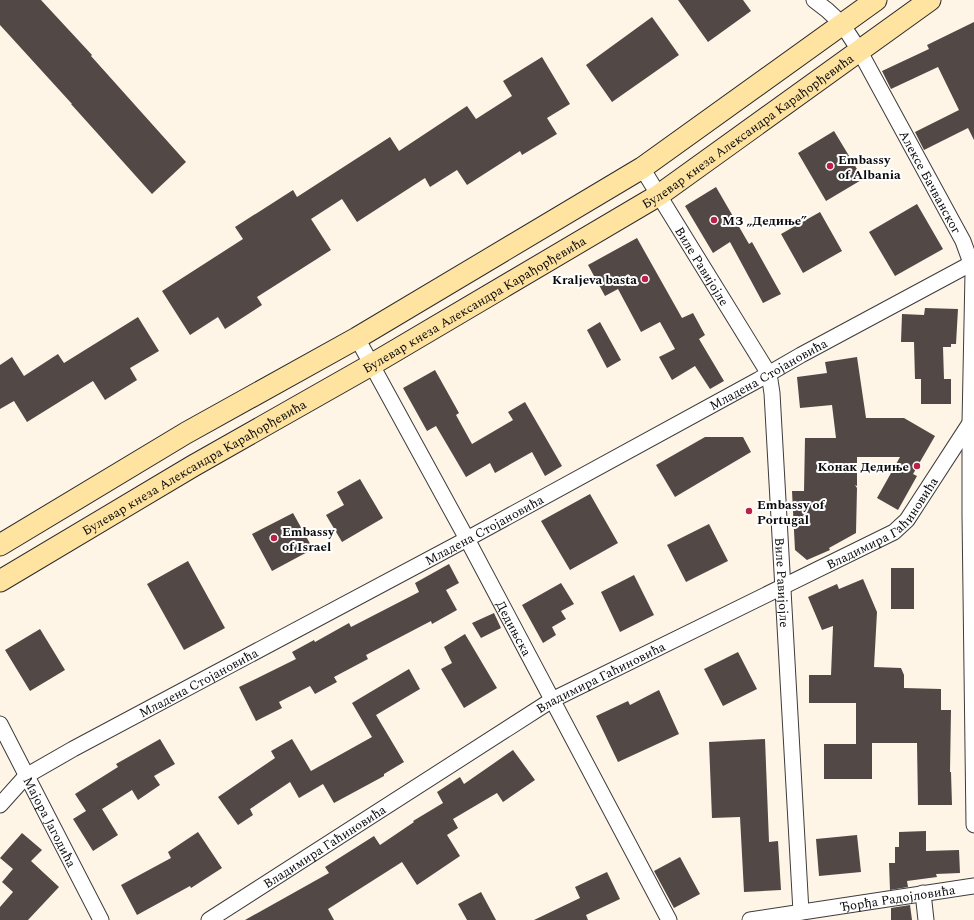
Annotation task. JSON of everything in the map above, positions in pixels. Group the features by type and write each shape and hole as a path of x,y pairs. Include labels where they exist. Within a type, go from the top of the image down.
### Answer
{"street":[{"name":"Алексе Бачванског","path":"814,0 842,24 859,50 973,262 970,423 974,825"},
{"path":"0,545 186,433 357,338 642,168 876,0"},
{"name":"Булевар кнеза Александра Карађорђевића","path":"0,581 192,466 371,365 659,194 930,0"},
{"name":"Виле Равијојле","path":"642,168 769,374 772,393 801,912"},
{"name":"Младена Стојановића","path":"0,805 26,776 73,749 467,539 973,262"},
{"name":"Дедињска","path":"357,338 467,539 669,920"},
{"name":"Владимира Гаћиновића","path":"209,920 552,700 885,537 902,526 970,423"},
{"name":"Мајора Јагодића","path":"0,724 101,920"},
{"name":"Ђорђа Радојловића","path":"750,920 974,886"},
{"path":"923,893 926,920"}],"building":[{"path":"0,0 41,0 92,55 91,56 186,162 152,194 0,25"},
{"path":"678,0 743,0 751,11 708,42"},
{"path":"652,17 679,55 612,102 586,65"},
{"path":"974,22 974,140 968,128 924,150 915,132 959,110 938,67 891,89 882,71 929,49 927,45"},
{"path":"542,57 570,104 547,118 557,134 522,155 520,151 467,185 457,170 430,187 425,178 357,222 342,199 311,219 331,250 257,297 262,305 225,329 218,317 190,335 162,291 243,239 235,227 293,190 297,197 390,137 399,151 467,106 476,119 512,96 503,81"},
{"name":"Embassy of Albania","path":"834,131 863,179 826,201 798,153"},
{"path":"716,187 749,244 752,242 781,294 763,303 730,242 713,253 685,206"},
{"path":"917,204 943,249 895,276 869,232"},
{"path":"820,212 842,251 803,273 781,234"},
{"path":"637,238 682,318 693,313 705,335 699,339 724,381 710,389 695,366 672,380 659,357 675,349 660,322 641,332 618,289 605,296 588,265"},
{"path":"925,308 958,309 956,344 951,344 951,347 943,347 944,379 951,379 951,404 921,404 921,379 915,379 914,342 901,342 902,314 924,315"},
{"path":"138,317 159,351 130,368 137,380 105,400 93,381 27,422 14,401 0,409 0,365 12,357 24,376 58,354 64,363"},
{"path":"600,322 621,360 607,368 587,330"},
{"path":"857,357 866,418 904,418 935,436 913,474 917,476 898,510 877,498 900,457 857,457 857,486 855,485 857,488 856,533 829,548 830,550 807,560 795,550 792,491 804,491 805,438 836,438 832,405 800,408 797,377 827,373 825,362"},
{"path":"435,370 459,413 456,415 472,444 513,420 508,412 525,402 562,466 545,476 532,452 495,473 490,463 466,477 436,426 427,431 403,388"},
{"path":"705,437 743,437 751,452 675,497 656,465"},
{"path":"360,479 383,518 342,542 326,515 344,505 337,492"},
{"path":"590,494 618,543 570,570 541,521"},
{"path":"293,513 313,549 272,571 252,534"},
{"path":"709,524 728,561 686,582 667,545"},
{"path":"188,561 225,628 184,650 147,584"},
{"path":"449,564 459,583 446,590 457,610 432,624 431,621 366,655 368,659 334,677 337,682 315,694 310,686 279,702 282,708 256,721 239,687 296,659 292,652 314,640 315,642 349,623 351,627 419,592 415,583"},
{"path":"891,568 914,568 914,609 891,609"},
{"path":"634,575 654,615 620,632 601,592"},
{"path":"863,579 877,612 874,667 901,668 904,675 904,688 941,689 941,710 951,710 950,772 952,805 918,805 917,743 872,743 872,779 824,779 824,744 856,744 856,703 809,703 809,675 831,675 833,626 822,630 808,597 837,584 839,589"},
{"path":"561,583 574,604 561,611 566,619 552,627 556,635 543,643 522,605"},
{"path":"494,613 501,628 481,638 472,623"},
{"path":"40,629 65,670 30,691 5,650"},
{"path":"465,634 497,688 464,708 441,669 452,663 444,647"},
{"path":"738,652 757,689 723,706 704,669"},
{"path":"409,669 420,689 376,715 404,762 384,774 384,776 334,803 323,784 299,798 290,782 250,809 253,815 238,825 218,797 275,758 271,751 292,739 311,771 372,737 352,703"},
{"path":"659,690 679,734 618,762 596,716 628,701 630,705"},
{"path":"160,739 175,764 154,776 160,785 138,800 132,790 102,809 118,835 93,851 73,819 86,811 75,794 118,767 116,764"},
{"path":"765,739 769,842 778,841 781,890 744,892 740,817 712,818 709,742"},
{"path":"513,750 535,780 503,802 497,793 453,819 458,828 447,835 460,856 417,885 402,862 328,909 334,920 245,920 329,873 325,867 374,836 380,845 414,822 413,821 443,803 437,792 460,777 464,784"},
{"path":"926,831 926,851 959,850 960,873 936,874 937,877 907,881 908,887 890,890 889,863 895,863 895,847 899,847 899,832"},
{"path":"198,832 222,868 191,888 190,886 137,915 121,885 171,858 168,852"},
{"path":"22,833 42,850 31,861 59,887 28,920 0,920 0,907 13,892 2,882 13,869 0,858"},
{"path":"857,835 861,872 819,876 816,839"},
{"path":"680,857 700,894 674,908 654,871"},
{"path":"607,872 620,899 586,915 588,920 534,920 580,898 575,887"},
{"path":"481,892 496,920 467,920 458,904"},
{"path":"910,905 912,920 891,920 891,908"}],"place":[{"name":"Embassy of Albania","path":"830,166"},
{"name":"МЗ „Дедиње”","path":"714,220"},
{"name":"Kraljeva basta","path":"645,279"},
{"name":"Конак Дедиње","path":"917,466"},
{"name":"Embassy of Portugal","path":"749,511"},
{"name":"Embassy of Israel","path":"274,538"}]}
